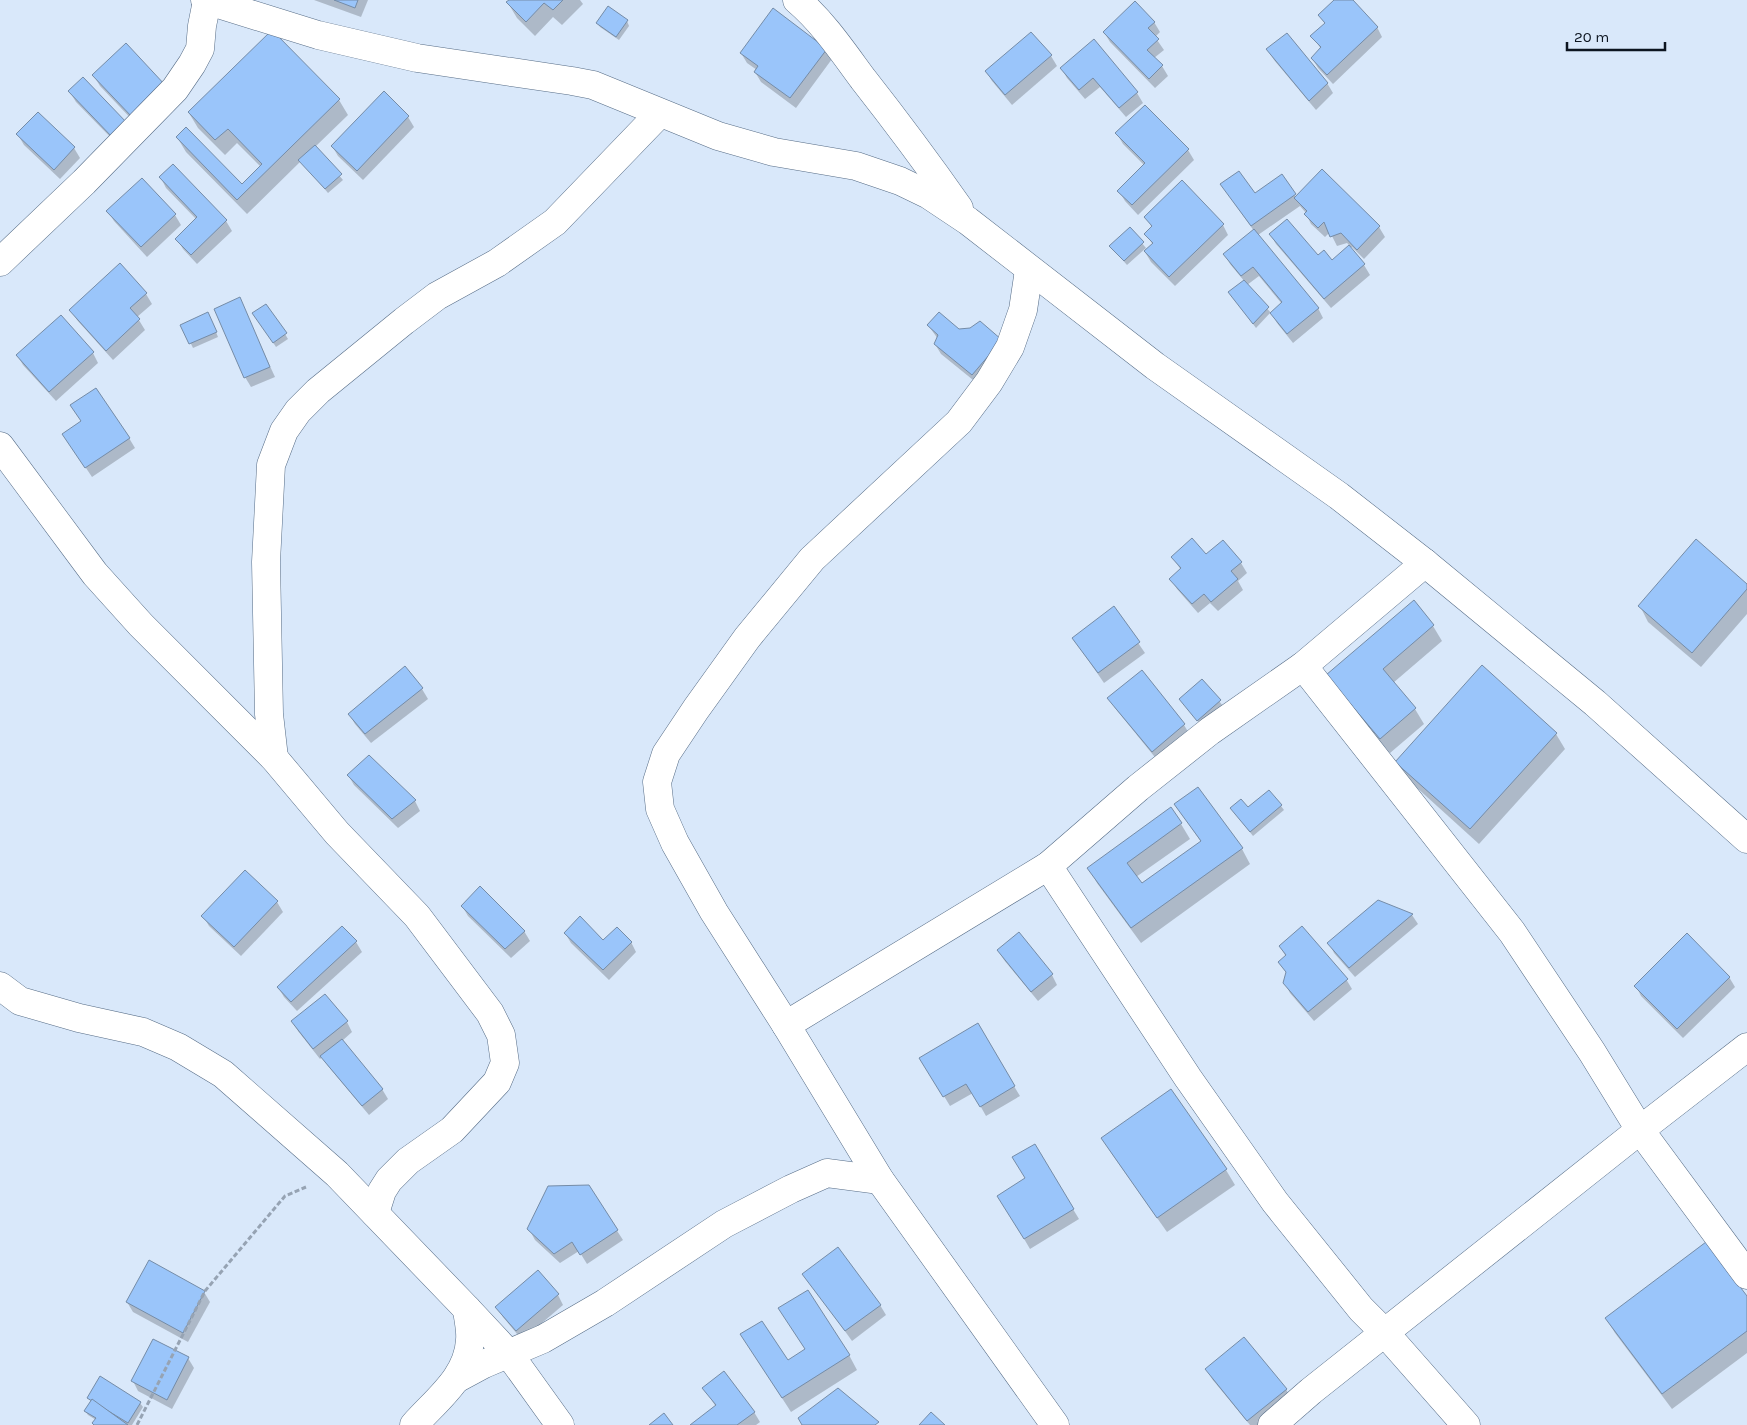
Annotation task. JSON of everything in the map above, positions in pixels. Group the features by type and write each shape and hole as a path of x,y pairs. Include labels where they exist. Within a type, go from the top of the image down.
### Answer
{"street":[{"path":"0,262 84,182 175,89 200,49 206,0 318,35 417,58 593,85 718,136 774,152 856,166 900,180 929,195 968,221 1155,366 1339,496 1425,563 1595,703 1747,839"},
{"path":"797,0 810,12 848,58 915,146 968,221"},
{"path":"274,758 268,714 266,562 271,465 284,431 298,411 318,391 404,321 437,296 498,264 555,222 660,113"},
{"path":"1029,270 1023,310 1010,347 989,382 959,422 812,559 747,638 666,754 657,782 660,809 675,843 714,912 786,1025 880,1180 1056,1425"},
{"path":"0,446 95,574 142,625 274,758 337,833 417,916 490,1013 501,1035 505,1063 497,1082 452,1130 408,1161 389,1180 382,1191 375,1213"},
{"path":"786,1025 1048,866 1138,788 1210,731 1303,666 1425,563"},
{"path":"1303,666 1512,932 1592,1052 1640,1130 1747,1275"},
{"path":"1048,866 1182,1070 1275,1202 1361,1309 1385,1333 1466,1425"},
{"path":"0,986 20,1001 79,1018 143,1032 178,1048 223,1074 337,1174 375,1213 510,1354 560,1425"},
{"path":"1272,1425 1311,1391 1640,1130 1747,1048"},
{"path":"458,1378 484,1364 543,1339 605,1303 724,1224 791,1189 827,1173 880,1180"},
{"path":"414,1425 458,1378 466,1361 470,1340 467,1309"}],"path":[{"path":"137,1425 205,1291 285,1196 337,1174"}],"building":[{"path":"334,0 358,0 355,8"},
{"path":"509,0 563,0 553,10 544,3 526,22 506,2"},
{"path":"1334,0 1353,0 1378,27 1327,75 1311,58 1321,47 1310,36 1325,23 1318,15"},
{"path":"1135,1 1155,22 1148,28 1159,39 1147,50 1163,65 1149,79 1103,32"},
{"path":"608,6 628,20 616,37 596,23"},
{"path":"773,8 827,49 790,98 754,72 758,66 740,53"},
{"path":"272,30 340,99 237,200 176,137 186,127 242,184 262,164 228,129 215,140 188,112"},
{"path":"1031,32 1052,55 1005,95 985,71"},
{"path":"1287,33 1328,83 1309,101 1266,49"},
{"path":"1094,39 1138,92 1119,108 1093,78 1079,90 1060,68"},
{"path":"126,43 166,86 133,118 92,75"},
{"path":"83,77 128,124 113,138 68,91"},
{"path":"384,91 409,116 357,171 331,146"},
{"path":"1145,105 1189,149 1132,205 1117,191 1145,163 1115,133"},
{"path":"38,112 75,147 54,170 16,134"},
{"path":"315,145 342,174 325,189 298,160"},
{"path":"173,164 227,220 191,255 175,239 197,217 159,177"},
{"path":"1322,169 1380,226 1357,250 1341,233 1330,237 1324,222 1318,228 1304,214 1307,211 1294,198"},
{"path":"1239,171 1255,193 1282,174 1296,194 1251,226 1220,184"},
{"path":"142,178 176,214 141,247 106,211"},
{"path":"1182,180 1224,224 1169,277 1144,251 1153,243 1144,234 1152,226 1144,217"},
{"path":"1287,219 1318,255 1324,250 1332,260 1349,245 1365,264 1324,299 1269,234"},
{"path":"1130,227 1144,242 1124,261 1109,246"},
{"path":"1254,229 1319,308 1287,334 1270,313 1282,302 1253,267 1241,276 1223,254"},
{"path":"120,263 147,293 130,308 140,319 106,351 69,310"},
{"path":"1244,280 1269,307 1253,324 1228,292"},
{"path":"240,297 270,367 244,378 214,309"},
{"path":"266,304 287,333 273,343 252,313"},
{"path":"208,312 217,332 189,344 180,325"},
{"path":"939,312 959,329 970,328 980,321 1002,340 972,375 934,344 938,335 927,325"},
{"path":"61,315 94,352 49,392 16,355"},
{"path":"96,388 130,438 85,468 62,434 81,421 70,405"},
{"path":"1192,538 1206,554 1223,540 1242,562 1231,571 1238,579 1211,602 1204,594 1192,604 1169,579 1181,568 1171,557"},
{"path":"1696,539 1747,584 1747,589 1692,653 1638,606"},
{"path":"1414,600 1434,625 1383,669 1416,708 1380,739 1326,675"},
{"path":"1114,606 1140,642 1098,673 1072,638"},
{"path":"1482,665 1557,733 1470,829 1395,762"},
{"path":"405,666 423,688 365,734 348,714"},
{"path":"1142,670 1185,724 1152,752 1107,698"},
{"path":"1202,679 1221,700 1197,721 1179,699"},
{"path":"369,755 416,800 392,819 347,775"},
{"path":"1198,787 1243,848 1131,928 1087,868 1171,807 1182,823 1127,863 1142,883 1201,841 1174,804"},
{"path":"1269,790 1282,805 1250,832 1230,808 1241,799 1248,807"},
{"path":"245,870 278,901 234,947 201,916"},
{"path":"480,886 525,931 505,949 461,906"},
{"path":"1378,900 1413,914 1349,968 1327,943"},
{"path":"580,916 603,940 617,927 632,942 603,970 564,933"},
{"path":"342,926 357,941 291,1002 277,987"},
{"path":"1302,926 1348,979 1308,1012 1283,983 1286,972 1278,962 1286,955 1279,946"},
{"path":"1019,932 1053,974 1031,992 997,950"},
{"path":"1687,933 1730,977 1677,1029 1634,986"},
{"path":"325,994 348,1021 313,1049 291,1021"},
{"path":"978,1023 1015,1086 980,1107 966,1084 943,1097 919,1058"},
{"path":"342,1039 383,1089 362,1106 320,1056"},
{"path":"1171,1089 1227,1169 1157,1218 1101,1138"},
{"path":"1035,1144 1074,1209 1024,1239 997,1196 1025,1178 1012,1157"},
{"path":"589,1185 618,1230 580,1255 572,1242 554,1254 527,1229 548,1186"},
{"path":"1706,1242 1747,1296 1747,1331 1662,1394 1605,1318"},
{"path":"838,1247 881,1305 845,1331 802,1274"},
{"path":"149,1260 205,1291 183,1333 126,1302"},
{"path":"538,1270 559,1294 516,1331 495,1307"},
{"path":"808,1290 850,1355 782,1398 740,1334 762,1321 788,1360 805,1349 778,1308"},
{"path":"1244,1337 1287,1389 1247,1421 1205,1369"},
{"path":"153,1339 189,1357 167,1400 131,1381"},
{"path":"724,1371 755,1412 737,1425 690,1425 716,1405 702,1388"},
{"path":"100,1376 141,1402 128,1423 87,1398"},
{"path":"838,1388 879,1422 875,1425 802,1425 798,1418"},
{"path":"92,1399 128,1425 94,1425 92,1423 96,1418 84,1411"},
{"path":"931,1412 945,1425 919,1425"},
{"path":"664,1413 673,1425 649,1425"}]}
